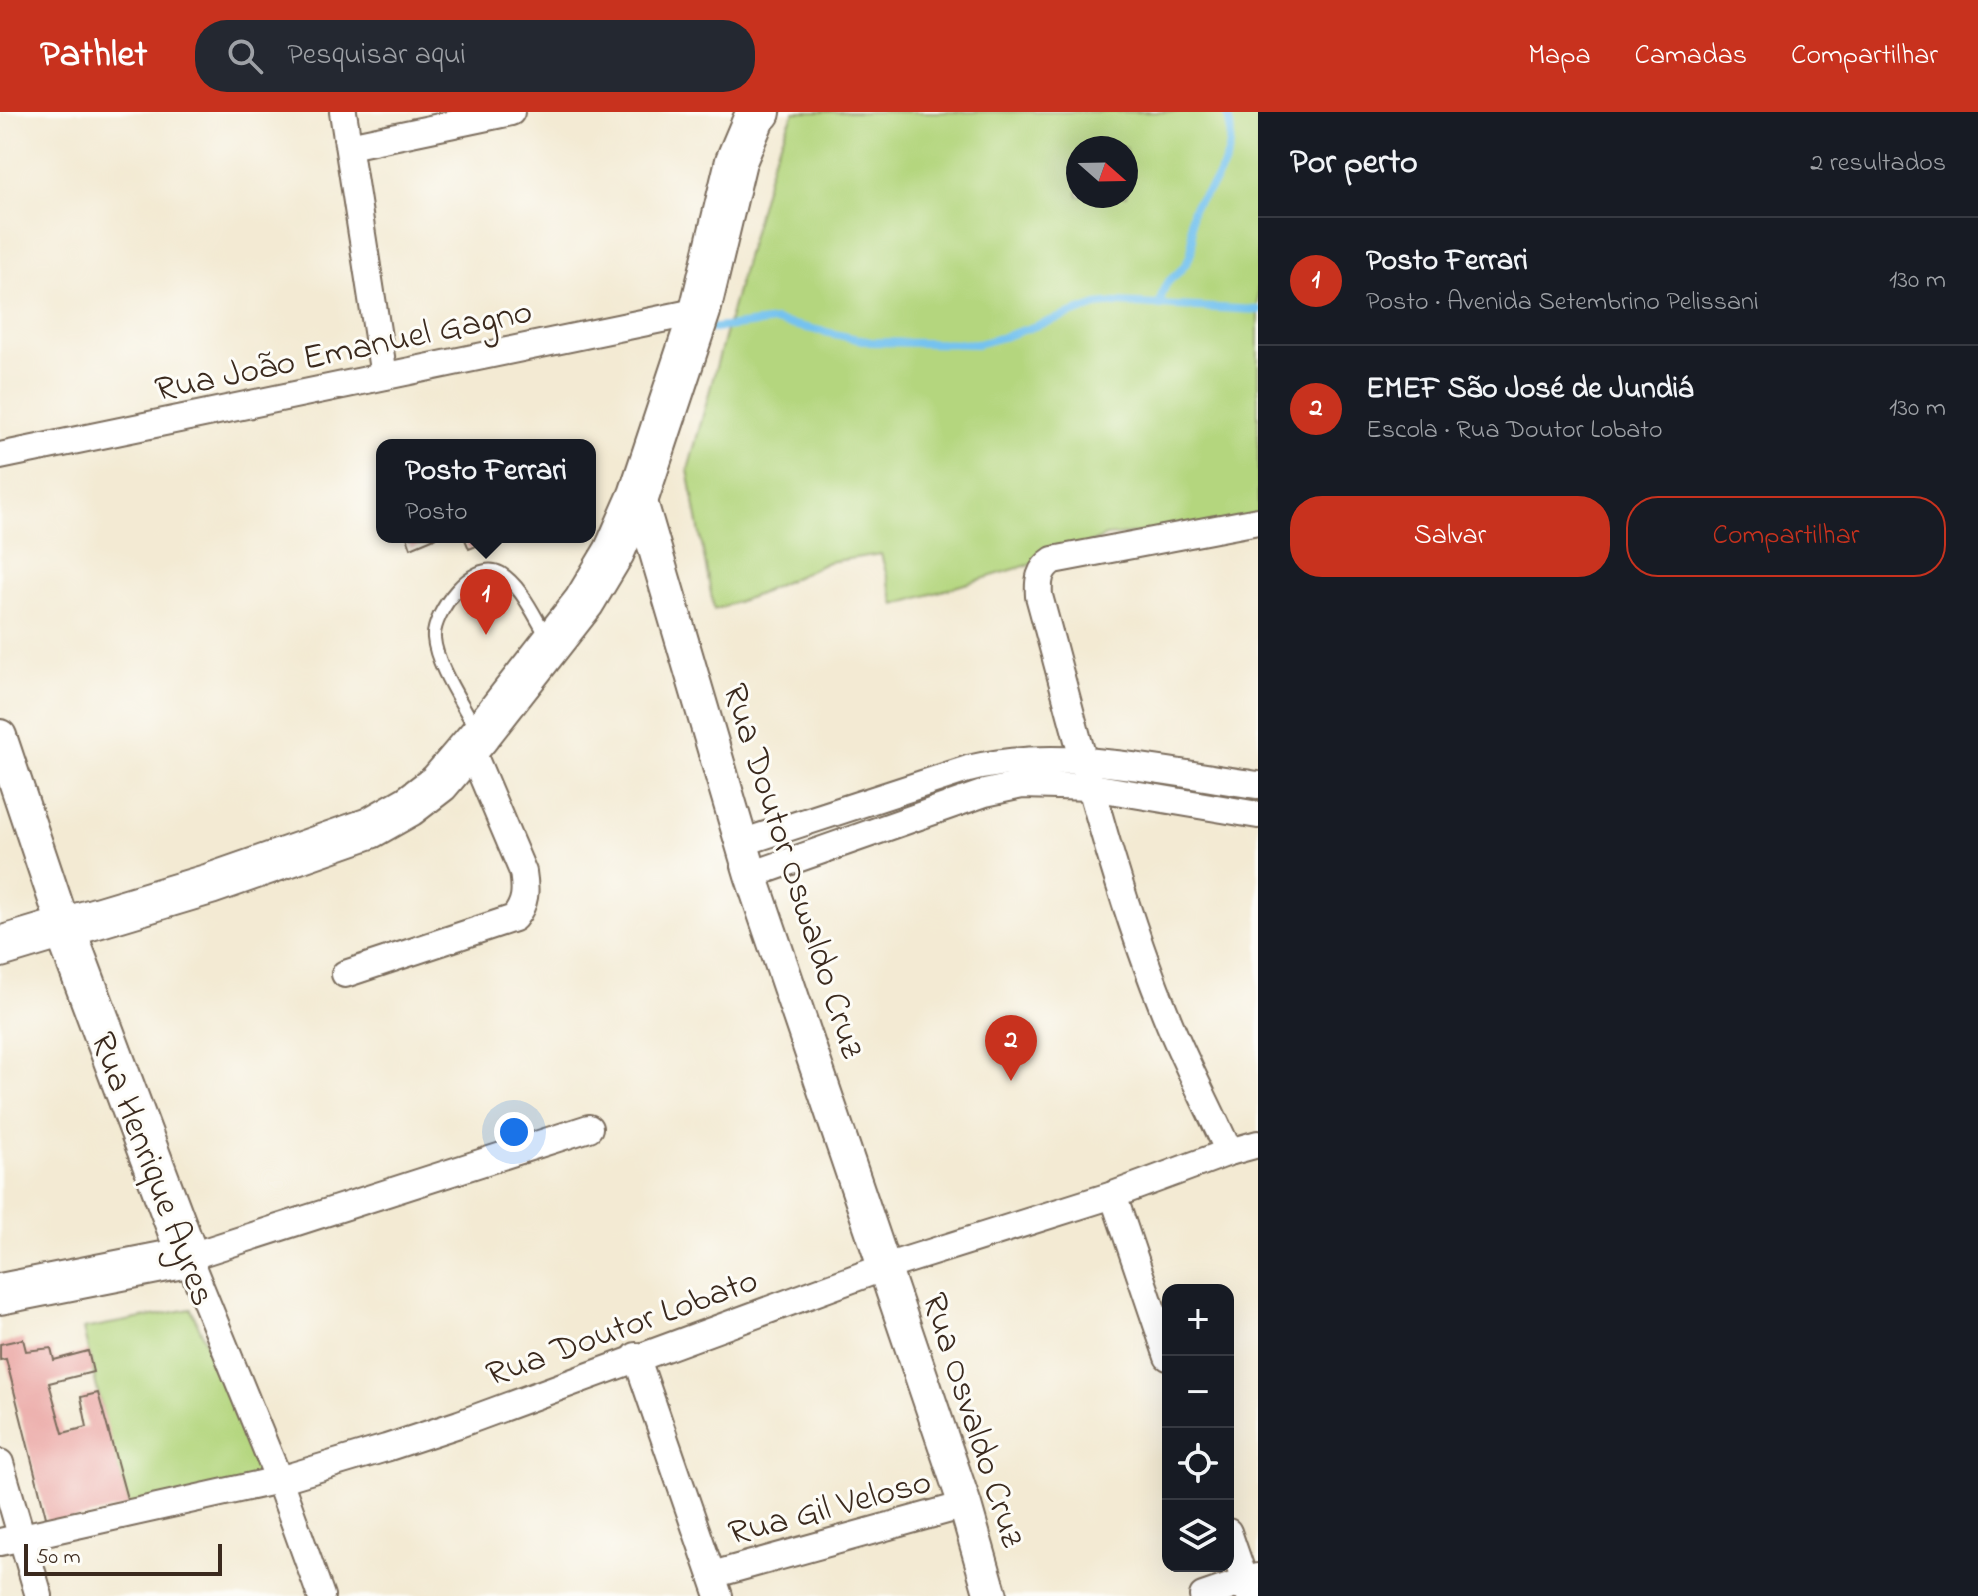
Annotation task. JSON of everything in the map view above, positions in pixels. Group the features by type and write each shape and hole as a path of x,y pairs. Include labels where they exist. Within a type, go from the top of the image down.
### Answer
{"main road":[{"path":"0,947 210,884 370,828 409,806 439,783 475,742 584,602 614,552 639,495 700,311 736,161 757,113"},
{"name":"Rua Henrique Ayres","path":"64,927 188,1257"},
{"path":"0,1294 188,1257"}],"street":[{"path":"343,112 384,376"},
{"path":"349,146 511,112"},
{"name":"Rua João Emanuel Gagno","path":"0,456 700,311"},
{"name":"Rua Doutor Oswaldo Cruz","path":"639,495 751,875 885,1267"},
{"path":"1229,1152 1156,987 1084,760 1038,583 1044,565 1053,560 1258,521"},
{"name":"Rua Henrique Ayres","path":"0,736 64,927"},
{"path":"345,974 514,918 524,906 526,890 523,872 475,742"},
{"path":"741,843 982,765 1029,760 1084,760 1258,785"},
{"path":"751,875 985,793 1022,785 1092,787 1258,815"},
{"path":"188,1257 589,1128"},
{"name":"Rua Doutor Lobato","path":"11,1540 279,1480 459,1424 636,1356 885,1267 1113,1195 1258,1144"},
{"path":"1113,1195 1168,1356"},
{"name":"Rua Henrique Ayres","path":"188,1257 279,1480 321,1596"},
{"name":"Rua Osvaldo Cruz","path":"885,1267 965,1505 991,1596"},
{"path":"636,1356 716,1585"},
{"path":"0,1463 11,1540 39,1596"},
{"name":"Rua Gil Veloso","path":"716,1585 965,1505"},
{"path":"1203,1596 1251,1585 1234,1546"}],"lane":[{"path":"475,742 433,639 435,622 458,589 470,578 488,570 499,572 522,596 552,644"}],"green space":[{"path":"794,112 1258,112 1258,523 1106,536 1065,554 895,605 881,554 828,562 759,594 714,610 688,470 772,162"},
{"path":"191,1309 267,1478 130,1509 108,1435 83,1329"}],"building":[{"path":"466,543 484,543 469,549"},
{"path":"23,1339 26,1351 51,1348 54,1360 88,1351 93,1372 49,1383 63,1433 87,1427 81,1397 98,1393 129,1506 48,1525 6,1359 0,1360 0,1344"}],"waterway":[{"path":"1160,306 1164,288 1184,267 1191,254 1193,208 1217,179 1226,161 1231,132 1226,112"},
{"path":"708,329 775,321 871,342 977,344 1097,305 1116,303 1258,310"}],"place":[{"name":"Posto Ferrari","path":"486,635"},
{"name":"EMEF São José de Jundiá","path":"1011,1081"}]}
